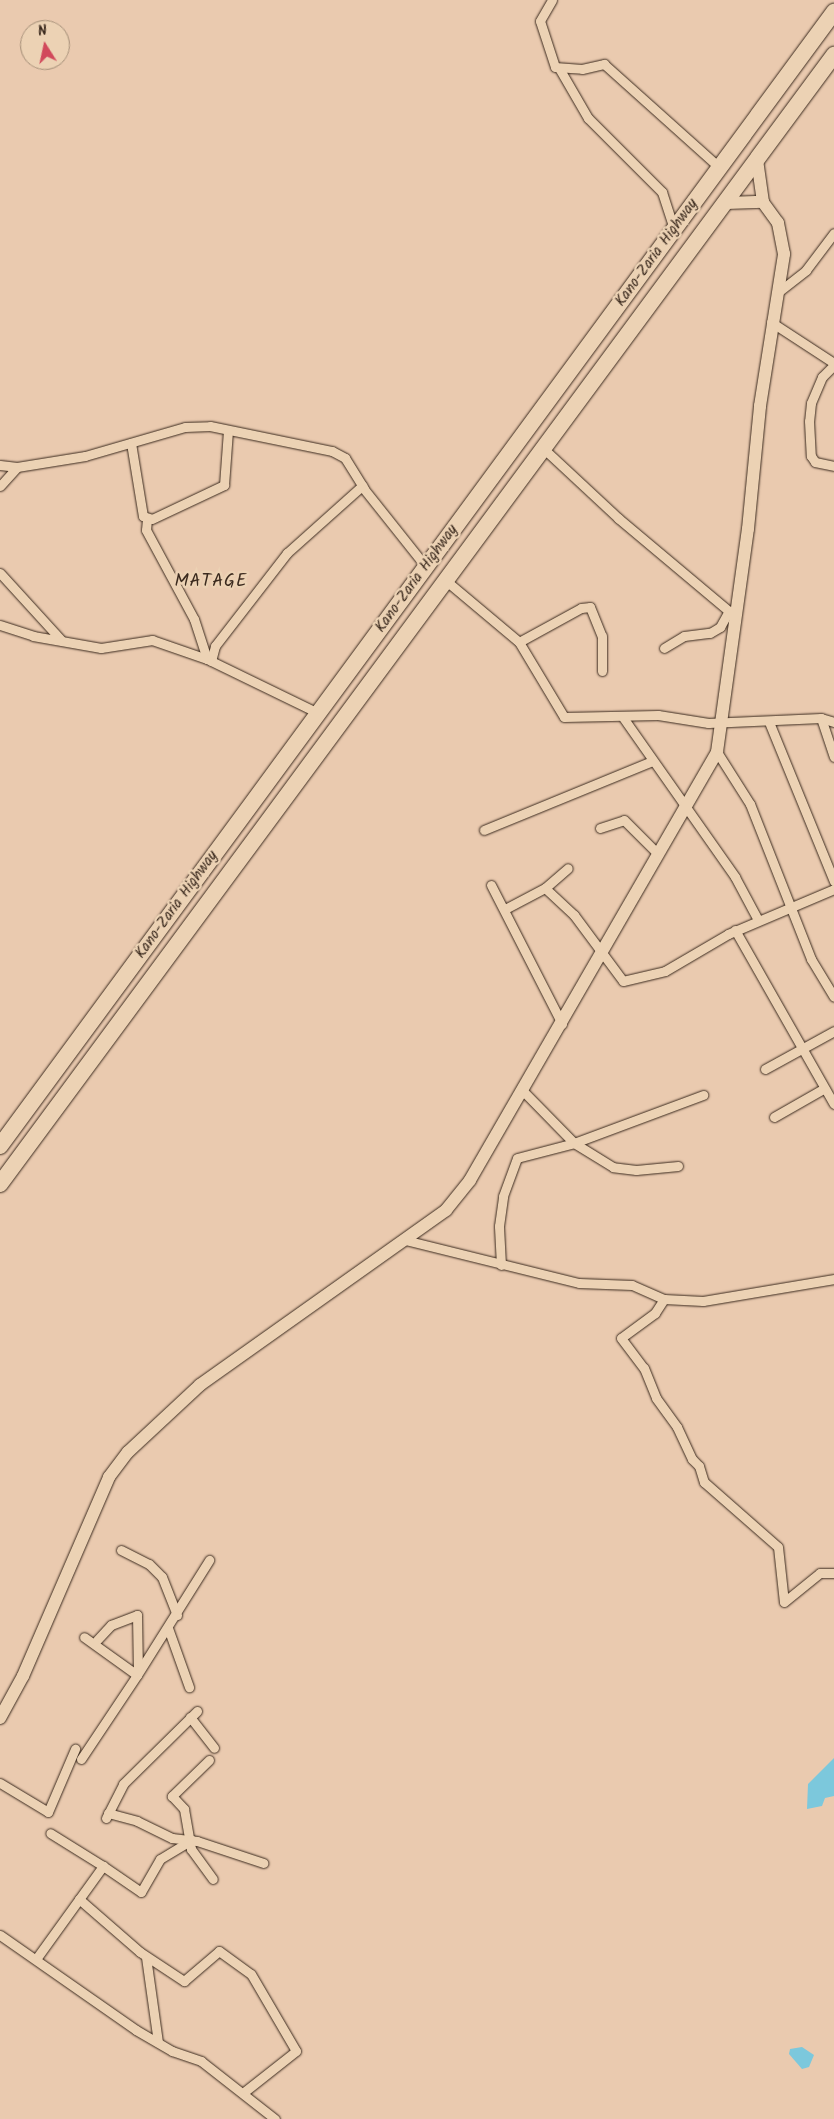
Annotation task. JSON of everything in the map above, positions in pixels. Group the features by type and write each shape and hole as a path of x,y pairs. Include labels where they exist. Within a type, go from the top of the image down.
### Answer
{"highway":[{"name":"Kano-Zaria Highway","path":"0,1146 834,12"},
{"name":"Kano-Zaria Highway","path":"0,1184 444,579 543,448 650,301 726,203 834,55"},
{"path":"632,287 650,301"}],"street":[{"path":"552,0 540,21 556,67 559,68 588,118 662,192 674,230"},
{"path":"559,68 582,69 604,64 720,168"},
{"path":"0,1718 22,1676 108,1477 128,1452 200,1385 446,1210 470,1180 523,1092 717,752 771,322 784,254 778,222 763,202 757,160"},
{"path":"726,203 763,202"},
{"path":"778,293 806,270 834,233"},
{"path":"771,322 834,364 822,377 811,403 810,420 811,456 815,462 834,466"},
{"path":"0,465 17,467 85,456 184,427 228,430 332,451 345,458 362,486 426,567"},
{"path":"147,519 224,484 228,430"},
{"path":"131,443 147,519 146,530 194,619 209,660"},
{"path":"543,448 618,518 733,614"},
{"path":"0,486 17,467"},
{"path":"209,660 215,646 287,553 362,486"},
{"path":"0,573 62,642"},
{"path":"444,579 519,642 564,717 622,716 722,722 769,722 821,718 834,722"},
{"path":"519,642 581,608 590,607 602,636 602,671"},
{"path":"664,648 684,636 715,630 733,614"},
{"path":"0,625 62,642 101,648 152,640 209,660 318,714"},
{"path":"622,716 735,877 758,920"},
{"path":"821,718 834,757"},
{"path":"769,722 834,881"},
{"path":"717,752 750,804 811,959 834,997"},
{"path":"484,830 652,761"},
{"path":"600,828 624,820 658,854"},
{"path":"505,909 544,888 568,868"},
{"path":"490,885 505,909 562,1024"},
{"path":"544,888 574,915 623,981 665,971 736,930 834,889"},
{"path":"736,930 801,1050 823,1089 834,1104"},
{"path":"765,1069 834,1031"},
{"path":"774,1117 823,1089"},
{"path":"523,1092 574,1143 613,1167 636,1170 678,1166"},
{"path":"501,1265 499,1226 503,1196 517,1158 574,1143 703,1095"},
{"path":"405,1240 579,1283 632,1285 664,1299 703,1301 834,1279"},
{"path":"664,1299 655,1313 621,1338 644,1368 656,1398 677,1427 692,1459 699,1466 704,1482 778,1547 784,1602 820,1573 834,1574"},
{"path":"121,1550 149,1564 162,1577 177,1615"},
{"path":"81,1758 177,1615 209,1560"},
{"path":"97,1640 111,1625 136,1615 137,1675"},
{"path":"168,1628 189,1687"},
{"path":"84,1637 137,1675"},
{"path":"214,1748 193,1714 123,1784 107,1816 137,1821 172,1838 192,1840 263,1863"},
{"path":"0,1783 48,1812 75,1749"},
{"path":"208,1760 172,1796 184,1809 192,1840 191,1849 213,1879"},
{"path":"50,1834 142,1892 160,1860 192,1840"},
{"path":"36,1959 103,1866"},
{"path":"79,1899 146,1956 184,1981 219,1951 251,1974 296,2051 244,2092"},
{"path":"0,1934 158,2042 201,2061 244,2092 255,2106 275,2119"},
{"path":"146,1956 158,2042"}],"water":[{"path":"834,1758 834,1796 825,1798 822,1806 807,1809 808,1784"},
{"path":"802,2047 814,2055 809,2067 802,2069 789,2054 790,2049"}],"district":[{"name":"MATAGE","path":"211,582"}]}
